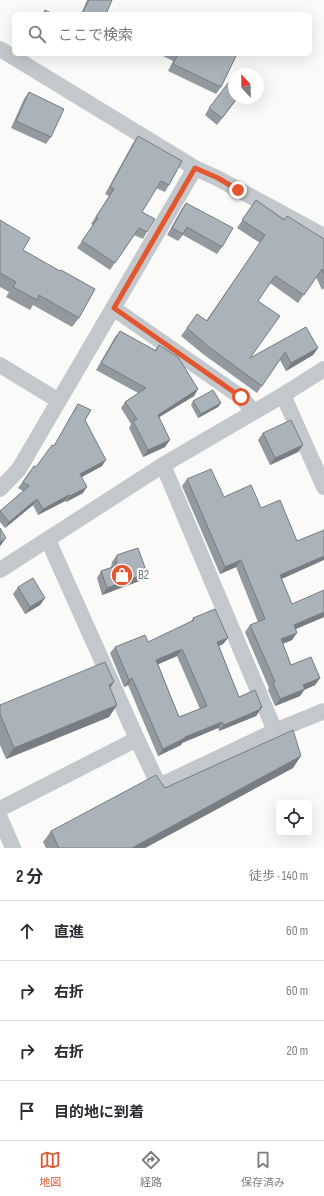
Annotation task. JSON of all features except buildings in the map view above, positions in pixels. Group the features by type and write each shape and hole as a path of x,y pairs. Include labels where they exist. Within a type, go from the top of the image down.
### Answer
{"street":[{"path":"0,49 195,168 218,178 324,236"},
{"path":"0,489 19,469 195,168"},
{"path":"114,308 241,397 254,412"},
{"path":"0,365 60,401"},
{"path":"0,570 162,465 283,395 324,369"},
{"path":"283,395 324,487"},
{"path":"162,465 275,731"},
{"path":"48,540 158,786 275,731 324,711"},
{"path":"0,809 137,739"},
{"path":"0,818 13,848"}],"place":[{"name":"B2","path":"122,575"}],"route":[{"path":"238,190 218,178 195,168 114,308 241,397"}]}
